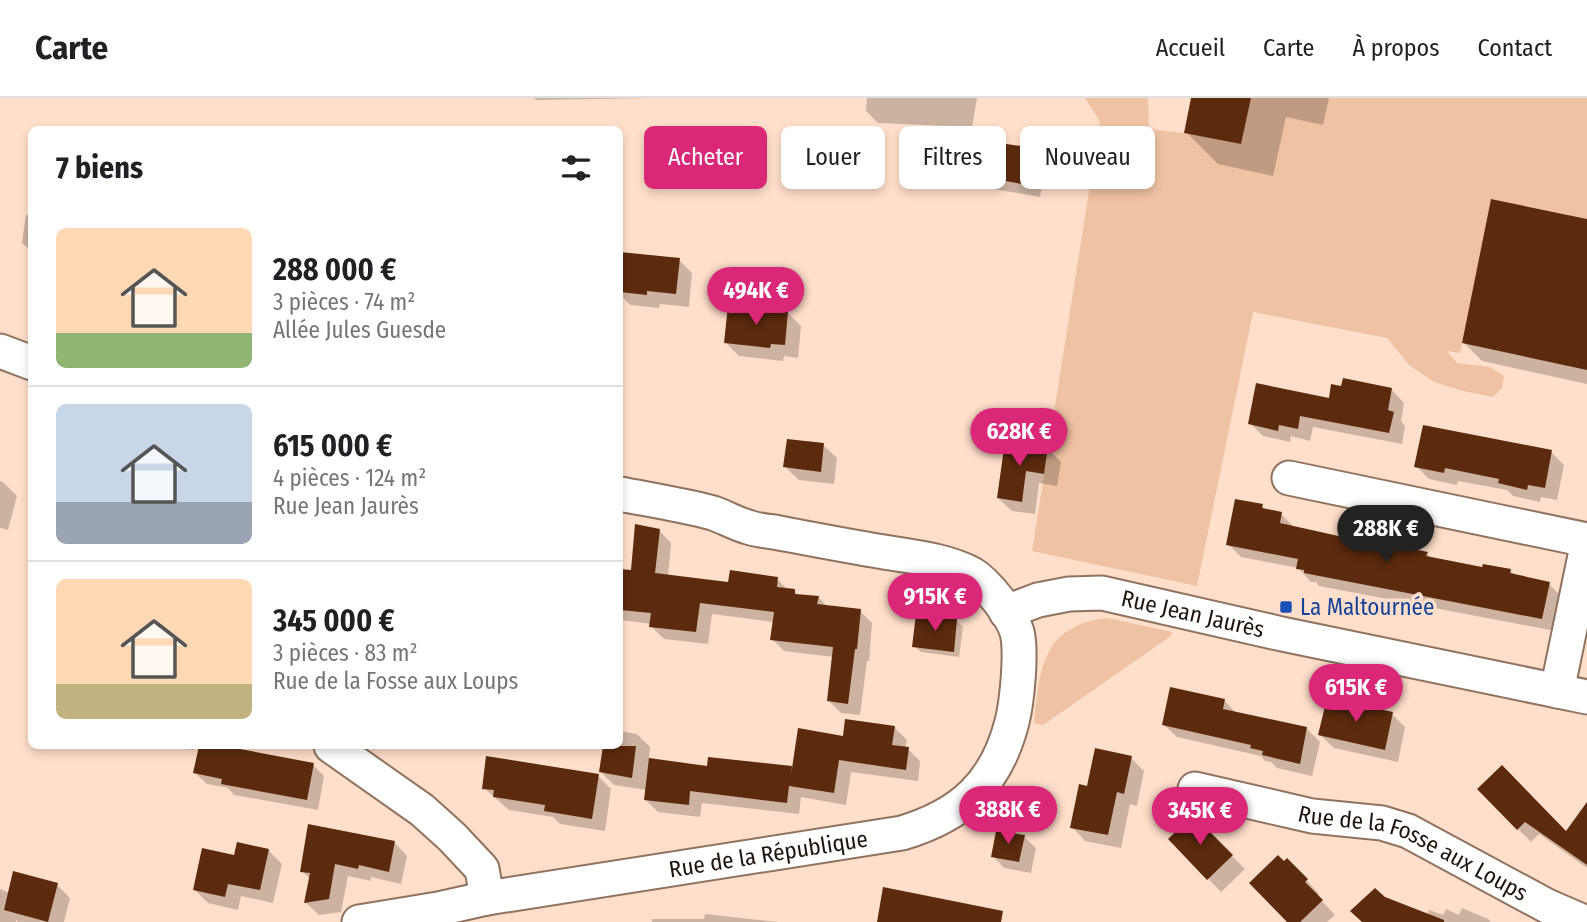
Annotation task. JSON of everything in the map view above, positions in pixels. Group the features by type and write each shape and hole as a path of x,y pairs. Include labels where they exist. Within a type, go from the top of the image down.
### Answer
{"street":[{"path":"0,351 28,362"},
{"path":"1289,478 1587,540"},
{"name":"Rue de la République","path":"359,922 487,898 902,833 926,826 951,813 969,799 998,763 1013,718 1017,632 1006,612 984,584 973,575 924,559 747,527 716,514 623,495"},
{"path":"1572,694 1587,546"},
{"name":"Rue Jean Jaurès","path":"1006,612 1038,600 1069,594 1102,593 1282,634 1572,694"},
{"path":"335,749 422,810 452,837 482,869 487,898"},
{"name":"Rue de la Fosse aux Loups","path":"1195,789 1312,816 1382,823 1408,831 1547,906 1584,922"}],"shaded area":[{"path":"1085,98 1148,98 1149,126 1099,126 1100,122"},
{"path":"1251,98 1587,98 1587,219 1491,199 1460,353 1447,351 1457,363 1490,367 1504,376 1502,388 1493,397 1434,382 1409,365 1387,338 1253,312 1197,586 1032,551 1089,189 1155,189 1155,130 1241,144"},
{"path":"1108,618 1172,632 1171,636 1043,725 1034,723 1039,684 1048,652 1069,630 1086,622"}],"building":[{"path":"1191,98 1251,98 1241,144 1184,133"},
{"path":"1006,144 1020,146 1020,184 1006,181"},
{"path":"1491,199 1587,219 1587,370 1462,343"},
{"path":"623,252 680,258 676,294 647,291 647,295 623,292"},
{"path":"728,305 788,311 785,345 771,344 770,348 724,343"},
{"path":"1343,378 1392,388 1388,410 1394,412 1389,433 1300,416 1298,429 1279,425 1278,431 1248,424 1256,383 1329,398 1331,384 1341,386"},
{"path":"1423,425 1552,450 1545,488 1528,485 1527,490 1498,483 1499,479 1445,468 1444,473 1414,467"},
{"path":"787,439 824,443 821,472 783,467"},
{"path":"1005,441 1048,447 1044,474 1026,471 1022,502 997,498"},
{"path":"1235,499 1263,504 1262,508 1282,512 1280,523 1343,537 1342,540 1397,551 1398,546 1428,552 1426,556 1482,567 1483,564 1511,569 1510,573 1550,582 1542,619 1304,573 1304,570 1296,569 1298,559 1226,545"},
{"path":"635,524 660,529 655,573 728,582 730,570 778,577 777,587 795,589 795,594 819,596 817,604 861,609 848,704 827,701 833,647 770,640 774,612 700,603 696,632 649,627 651,613 623,610 623,569 631,570"},
{"path":"916,614 957,619 954,652 912,647"},
{"path":"1170,687 1225,699 1223,709 1307,727 1300,764 1262,755 1263,751 1250,748 1251,745 1162,725"},
{"path":"1327,698 1393,712 1385,750 1318,735"},
{"path":"845,719 895,726 892,745 909,747 906,770 839,760 834,793 789,786 787,803 690,791 689,805 644,800 649,758 707,766 708,757 792,766 791,775 798,728 843,736"},
{"path":"636,746 632,778 599,772 603,749"},
{"path":"1095,748 1132,756 1124,794 1117,792 1108,835 1070,828 1079,784 1087,786"},
{"path":"198,749 240,749 314,763 307,800 221,784 222,779 193,773"},
{"path":"486,756 599,774 592,819 544,811 545,805 493,797 494,790 482,789"},
{"path":"1502,765 1566,831 1587,802 1587,865 1525,822 1517,830 1477,789"},
{"path":"1193,815 1233,855 1207,880 1168,839"},
{"path":"308,824 395,841 389,872 359,865 358,869 335,864 329,899 304,903 310,873 300,872"},
{"path":"996,831 1025,835 1019,862 991,857"},
{"path":"237,842 269,849 260,890 228,884 225,897 193,890 202,848 234,855"},
{"path":"1278,855 1284,861 1287,858 1308,879 1305,882 1323,900 1300,922 1287,922 1249,883"},
{"path":"13,871 58,883 48,922 4,910"},
{"path":"883,887 1003,911 1001,922 877,922"},
{"path":"1375,888 1385,897 1444,922 1362,922 1350,911"}],"place":[{"name":"La Maltournée","path":"1286,607"}]}
